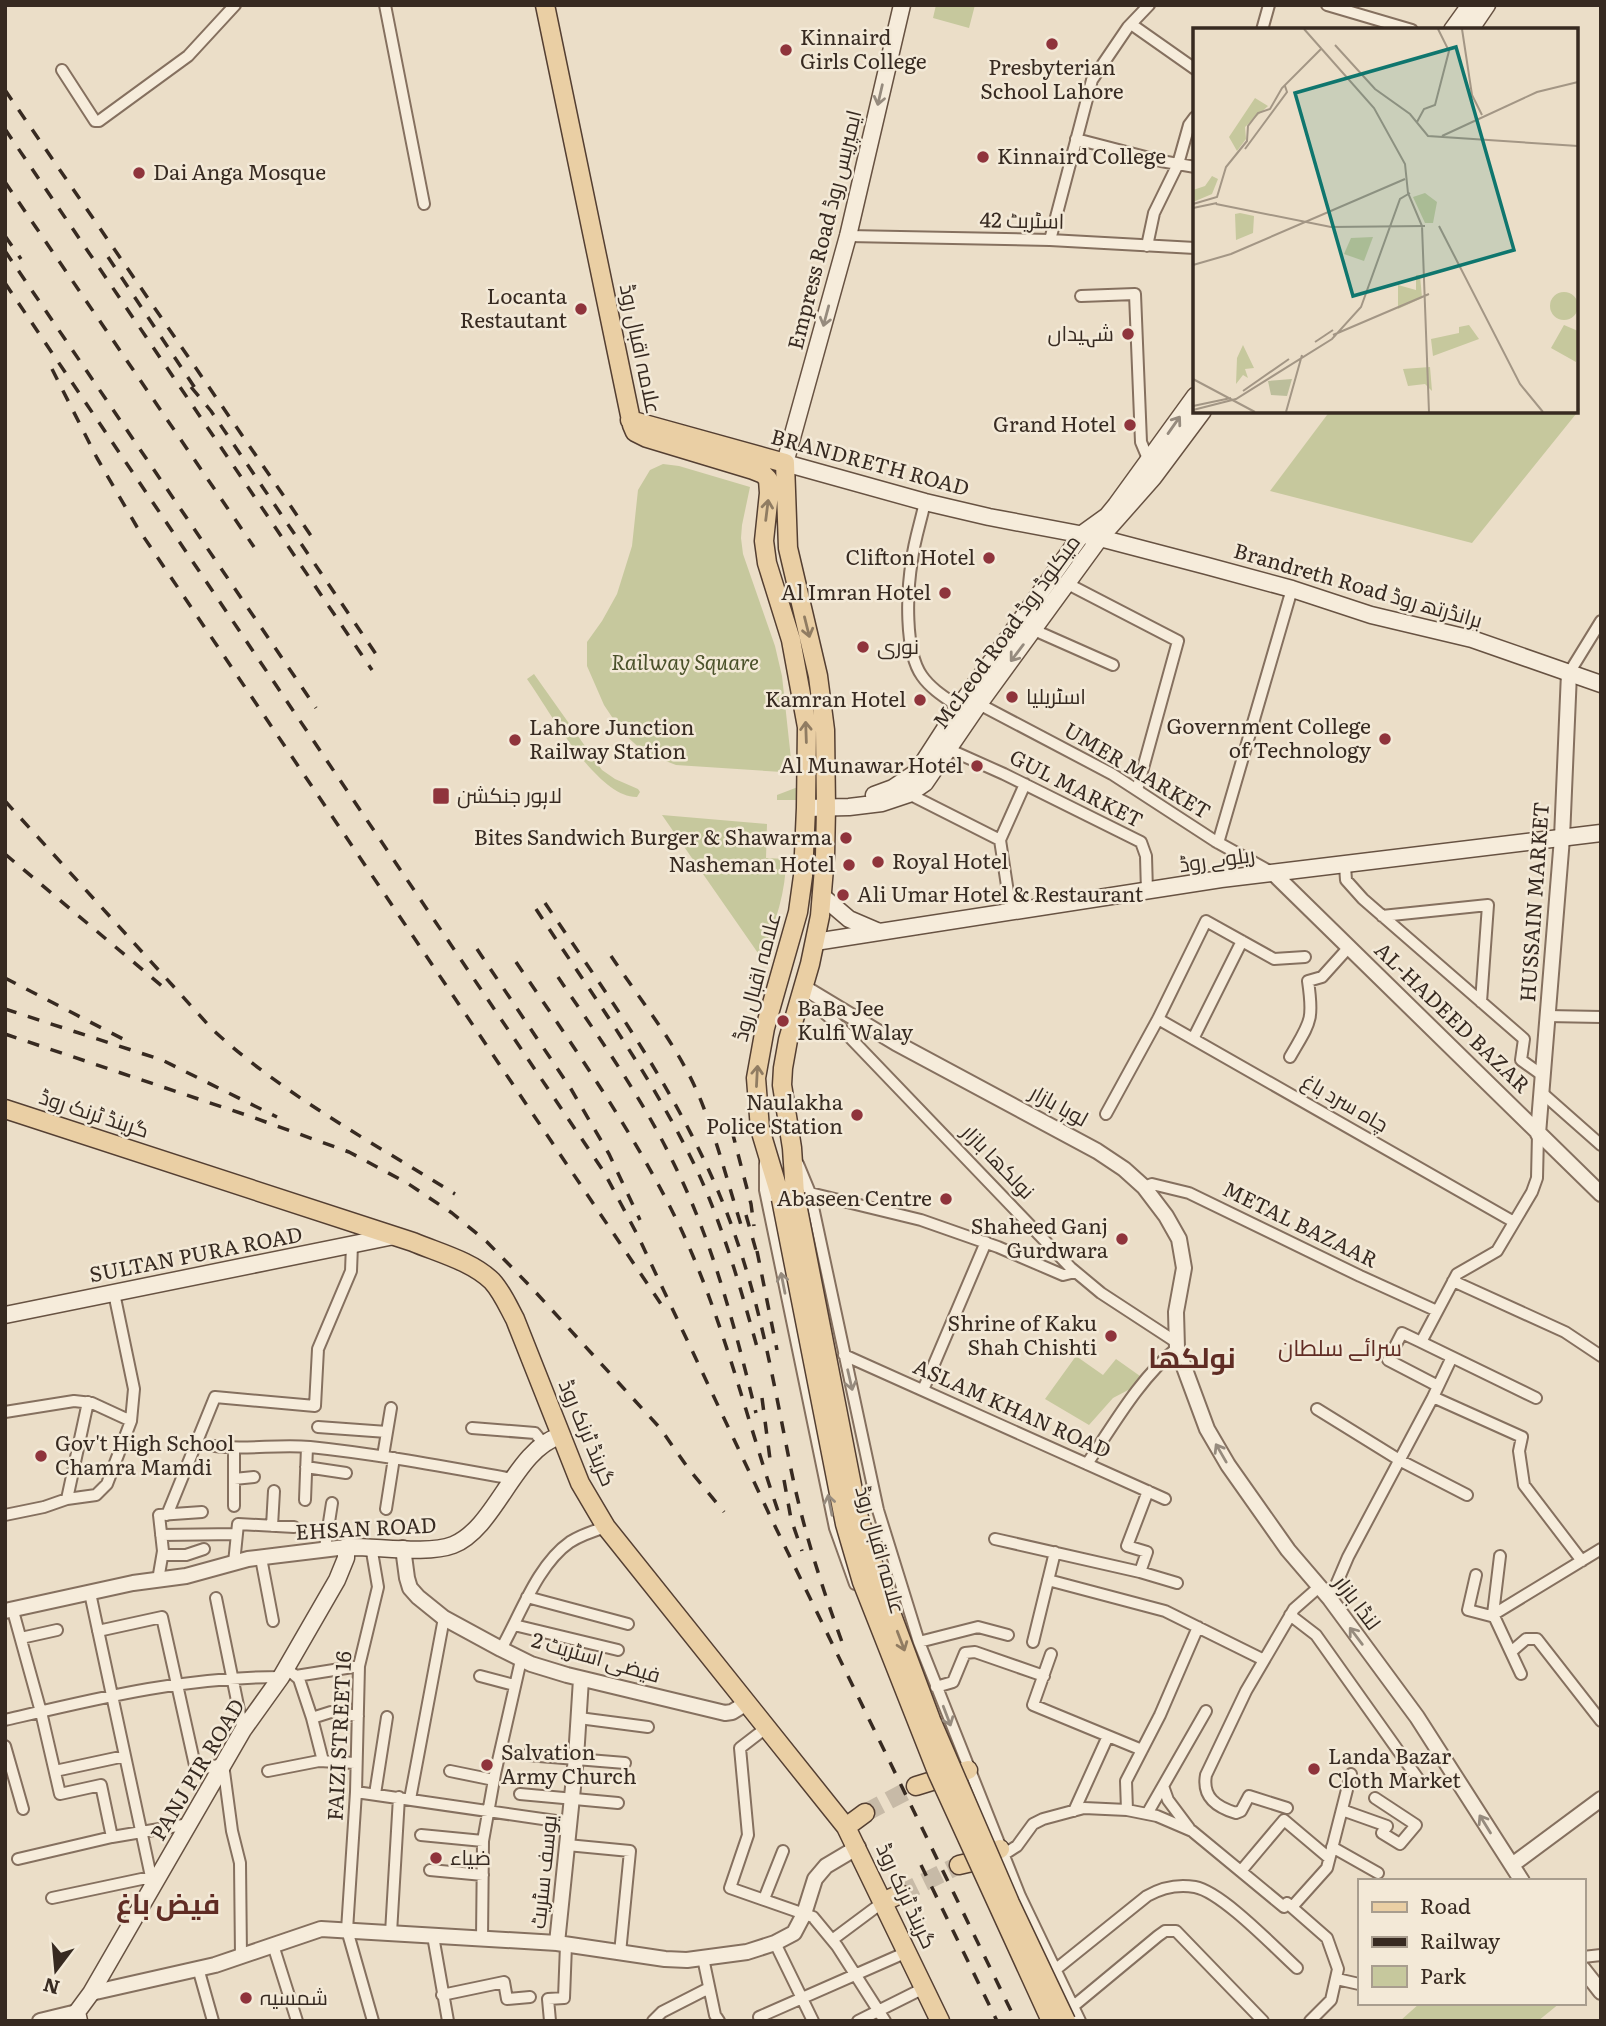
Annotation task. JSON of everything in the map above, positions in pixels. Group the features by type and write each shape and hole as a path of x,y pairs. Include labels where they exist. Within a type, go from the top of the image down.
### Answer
{"main road":[{"name":"علامہ اقبال روڈ","path":"545,5 630,420 635,432 753,470 768,479 764,541 767,563 791,640 807,727 806,803 803,876 798,912 759,1052 757,1105 765,1143 795,1195 857,1511 875,1570 931,1720 1010,1903 1070,2014"},
{"name":"Empress Road ایمپریس روڈ","path":"785,463 848,236 902,5"},
{"path":"1453,28 1470,5"},
{"path":"1471,28 1487,5"},
{"name":"McLeod Road میکلوڈ روڈ","path":"826,803 875,794 909,779 917,772 959,707 1082,534 1107,516 1193,399"},
{"name":"McLeod Road میکلوڈ روڈ","path":"806,803 866,806 909,794 925,783 1100,538 1153,478 1202,413"},
{"name":"BRANDRETH ROAD","path":"630,420 925,502 1100,538"},
{"name":"علامہ اقبال روڈ","path":"785,463 788,548 818,676 825,730 826,803 822,896 815,942 783,1068 782,1084 792,1148 795,1195 845,1524 862,1582 937,1772 1052,2021"},
{"name":"Brandreth Road برانڈرتھ روڈ","path":"1100,538 1292,589 1371,615 1472,639 1601,684"},
{"name":"ریلوے روڈ","path":"815,942 1273,873 1601,834"},
{"path":"822,896 849,919 879,932"},
{"name":"گرینڈ ٹرنک روڈ","path":"5,1109 394,1236 463,1263 491,1281 502,1295 526,1343 551,1439 606,1527 846,1827 940,2021"},
{"name":"SULTAN PURA ROAD","path":"5,1315 394,1236"},
{"name":"EHSAN ROAD","path":"346,1547 439,1548 458,1543 477,1526 513,1479 551,1439"},
{"name":"PANJ PIR ROAD","path":"78,2016 152,1881 189,1824 243,1730 288,1674 344,1566 346,1547"},
{"path":"925,1783 968,1770"},
{"path":"846,1827 864,1813"},
{"path":"966,1864 1002,1852"},
{"path":"883,1902 900,1894"}],"street":[{"path":"62,70 97,121 188,56 235,5"},
{"path":"385,5 424,204"},
{"path":"1050,240 1092,80 1131,24 1149,5"},
{"path":"1263,28 1269,5"},
{"path":"1327,5 1405,28"},
{"path":"1131,24 1193,68"},
{"path":"1147,246 1154,214 1178,164 1193,120"},
{"path":"1076,139 1193,167"},
{"name":"اسٹریٹ 42","path":"848,236 1050,240 1193,248"},
{"path":"1081,296 1135,295 1141,442 1149,461"},
{"path":"925,502 912,559 909,617 912,651 921,674 935,690 959,707"},
{"path":"1068,584 1178,641 1137,790"},
{"path":"1218,843 1292,589"},
{"path":"1569,673 1601,621"},
{"path":"1034,631 1113,665"},
{"name":"HUSSAIN MARKET","path":"1538,1134 1562,838 1569,673"},
{"name":"UMER MARKET","path":"979,704 1104,770 1218,843 1273,873"},
{"name":"GUL MARKET","path":"948,749 1141,842 1146,856 1147,892"},
{"path":"1011,912 1000,839 1025,784"},
{"path":"909,794 1000,839"},
{"path":"1345,866 1346,880 1363,899 1524,1039 1521,1060 1542,1076"},
{"name":"AL-HADEED BAZAR","path":"1273,873 1601,1194"},
{"path":"1382,916 1488,905 1481,1002"},
{"path":"1106,1114 1206,921 1275,960 1305,957"},
{"path":"1193,1039 1242,941"},
{"path":"1290,1057 1311,1020 1308,981 1322,977 1349,947"},
{"name":"لوہا بازار","path":"801,995 896,1043 1124,1168 1144,1187 1179,1239 1184,1268 1176,1312 1176,1345"},
{"name":"نولکھا بازار","path":"801,995 837,1024 1075,1272 1176,1345"},
{"path":"1547,1017 1601,1017"},
{"name":"چاہ سرد باغ","path":"1158,1018 1514,1222"},
{"path":"1541,1092 1601,1145"},
{"path":"1421,1342 1457,1274 1497,1251 1532,1192 1537,1178 1538,1134"},
{"path":"765,1143 765,1190 835,1528 925,1783 966,1864 982,1883 1043,2021"},
{"name":"METAL BAZAAR","path":"1144,1187 1152,1184 1189,1193 1437,1311"},
{"path":"1075,1272 1063,1275 986,1242 921,1220 795,1195 844,1355 878,1510 919,1642 1010,1873 1055,1972 1070,2014 1080,2021"},
{"path":"923,1390 986,1242"},
{"path":"167,1515 215,1397 315,1406 318,1349 351,1271 352,1245"},
{"path":"1453,1281 1565,1332 1601,1356"},
{"path":"5,1515 96,1495 107,1484 131,1421 134,1389 114,1293"},
{"path":"1438,1386 1388,1360 1402,1333 1536,1398"},
{"path":"1087,1464 1138,1390 1176,1345"},
{"name":"لنڈا بازار","path":"1176,1345 1207,1429 1228,1465 1287,1550 1330,1599 1417,1717 1521,1879"},
{"name":"ASLAM KHAN ROAD","path":"844,1355 1165,1499"},
{"path":"1330,1599 1348,1557 1401,1461 1452,1357"},
{"path":"1433,1397 1522,1437 1519,1451 1524,1485 1582,1561"},
{"path":"5,1412 74,1401 88,1402 131,1421"},
{"path":"67,1500 88,1402"},
{"path":"386,1509 387,1432 391,1408"},
{"path":"1317,1409 1401,1461 1467,1496"},
{"path":"318,1427 387,1432"},
{"path":"472,1428 535,1433 551,1439"},
{"path":"197,1443 234,1448 307,1447 388,1457 513,1479"},
{"path":"305,1500 307,1447"},
{"path":"234,1448 234,1506"},
{"path":"306,1467 346,1473"},
{"path":"234,1479 254,1477"},
{"path":"272,1526 274,1491"},
{"path":"1140,1572 1147,1552 1127,1546 1148,1491"},
{"path":"326,1548 332,1503"},
{"path":"158,1580 163,1555 159,1515 202,1512"},
{"path":"234,1563 238,1524 294,1527"},
{"path":"501,1650 527,1597 545,1570 568,1544 585,1534 606,1527"},
{"path":"161,1535 237,1534"},
{"path":"995,1539 1177,1583"},
{"name":"FAIZI STREET 16","path":"371,1546 378,1587 359,1666 356,1792 347,1930 373,2021"},
{"name":"EHSAN ROAD","path":"9,1611 186,1576 234,1563 346,1547"},
{"name":"فیضی اسٹریٹ 2","path":"402,1548 410,1588 418,1597 444,1618 521,1660 581,1679 725,1713 745,1704"},
{"path":"163,1555 186,1555 204,1549"},
{"path":"1476,1575 1468,1610 1493,1614 1601,1549"},
{"path":"1033,1642 1055,1552"},
{"path":"1500,1556 1493,1614 1521,1674"},
{"path":"261,1558 273,1621"},
{"path":"1048,1580 1165,1611 1264,1660"},
{"path":"1287,1808 1249,1796 1241,1811 1236,1813 1217,1805 1207,1796 1204,1786 1211,1764 1246,1691 1290,1615 1305,1597 1319,1587"},
{"path":"52,1898 152,1881 90,1593"},
{"path":"527,1597 628,1624"},
{"path":"216,1598 243,1730"},
{"path":"9,1611 21,1639 60,1794 101,1785 111,1837"},
{"path":"1290,1615 1316,1635 1419,1780"},
{"path":"98,1631 162,1617 196,1770 223,1764 232,1830 240,1863 241,1956"},
{"path":"391,1933 405,1798 444,1618"},
{"path":"514,1625 618,1650"},
{"path":"919,1642 978,1627 1008,1635"},
{"path":"1127,1810 1126,1781 1160,1715 1198,1627"},
{"path":"21,1639 57,1630"},
{"path":"1511,1652 1526,1639 1537,1639 1601,1721"},
{"path":"936,1687 953,1682 965,1653 975,1652 1044,1676"},
{"path":"1051,1654 1034,1705 1142,1750"},
{"path":"482,1939 483,1841 521,1660"},
{"path":"5,1720 112,1694 177,1684 359,1666"},
{"path":"288,1674 312,1718 323,1761"},
{"path":"480,1676 514,1685"},
{"name":"یوسف سٹریٹ","path":"561,1944 581,1679"},
{"path":"1147,1814 1206,1711"},
{"path":"312,1718 331,1712 358,1716"},
{"path":"375,1794 387,1717"},
{"path":"579,1718 648,1727"},
{"path":"766,1728 740,1748 748,1835 730,1888 813,1917 832,1940 882,2016"},
{"path":"1074,1811 1108,1736"},
{"path":"5,1746 23,1808"},
{"path":"527,1755 625,1762"},
{"path":"55,1771 125,1756"},
{"path":"268,1771 323,1761 355,1763"},
{"path":"450,1771 494,1780"},
{"path":"1292,1907 1327,1868 1351,1774"},
{"path":"1163,1786 1168,1800 1191,1830 1284,1907 1287,1903 1327,1938 1338,1969 1337,1979 1331,2000 1310,2021"},
{"path":"356,1792 570,1822"},
{"path":"520,1794 618,1803"},
{"path":"1342,1810 1387,1826 1382,1833 1400,1844 1416,1825 1375,1798"},
{"path":"1512,1866 1601,1799"},
{"path":"1002,1852 1017,1846 1033,1824 1084,1808 1147,1814 1191,1830"},
{"path":"1241,1871 1284,1820 1331,1852 1378,1873"},
{"path":"18,1859 111,1837 189,1824"},
{"path":"421,1835 483,1841"},
{"path":"567,1845 630,1851 620,1953"},
{"path":"91,1993 198,1968 321,1929 561,1944 665,1959 703,1958 747,1952 775,1943 794,1933 804,1914 815,1880 827,1866 858,1847"},
{"path":"764,1899 783,1851"},
{"path":"430,1870 483,1875"},
{"path":"982,1883 1010,1873"},
{"path":"1029,1988 1055,1972 1147,1896 1160,1889 1180,1887 1196,1887 1219,1900 1297,1968"},
{"path":"832,1940 883,1902"},
{"path":"1052,2021 1070,2014 1158,1936 1171,1930 1177,1931 1263,2021"},
{"path":"433,1936 448,2021"},
{"path":"775,1943 813,2021"},
{"path":"550,2021 548,1999 564,1998 561,1944"},
{"path":"273,1945 297,2021"},
{"path":"759,2017 801,1996 907,1952"},
{"path":"703,1958 719,2021"},
{"path":"198,1968 213,2021"},
{"path":"1585,1972 1601,1992"},
{"path":"1337,1979 1358,1984"},
{"path":"442,1995 504,1982 507,1999 530,1997"},
{"path":"653,2021 662,2012 709,1988"},
{"path":"858,2021 882,2016 925,1988"},
{"path":"40,2021 78,2016"}],"green space":[{"path":"936,5 975,5 969,28 933,18"},
{"path":"1328,413 1577,413 1472,543 1270,491"},
{"name":"Railway Square","path":"663,464 679,466 750,487 741,538 743,554 775,646 782,676 791,759 785,771 676,765 645,753 622,732 604,705 587,666 587,642 617,594 632,546 638,490 650,470"},
{"path":"534,674 602,770 638,789 640,792 637,797 622,793 590,768 527,679"},
{"path":"798,787 798,800 777,800 777,795"},
{"path":"662,815 767,824 766,858 786,859 779,909 760,956"},
{"path":"1076,1356 1103,1375 1116,1359 1140,1376 1132,1388 1113,1398 1089,1425 1045,1399"},
{"path":"1418,2005 1558,2005 1538,2021 1400,2021"}],"tunnel":[{"path":"865,1813 916,1786"},
{"path":"900,1894 959,1865"}],"railway":[{"path":"5,90 316,543"},
{"path":"5,129 372,670"},
{"path":"5,182 254,547"},
{"path":"5,236 21,259"},
{"path":"5,251 316,708"},
{"path":"108,257 199,394"},
{"path":"5,283 604,1172 638,1236 772,1520 1016,2021"},
{"path":"52,369 97,458 137,527 661,1304"},
{"path":"191,387 211,411 382,663"},
{"path":"5,801 213,1030 299,1097 455,1194"},
{"path":"5,854 169,992"},
{"path":"545,903 652,1064 699,1149 719,1193 753,1292 799,1506 842,1642"},
{"path":"536,909 640,1067 678,1132 705,1188 722,1232 757,1347"},
{"path":"477,949 571,1089 609,1154 640,1220"},
{"path":"611,956 670,1042 690,1077 711,1129 742,1228"},
{"path":"516,962 625,1126 681,1229 722,1333 778,1511"},
{"path":"558,977 634,1091 662,1139 688,1194 722,1286 756,1413"},
{"path":"5,978 123,1039"},
{"path":"5,1009 162,1060 277,1117"},
{"path":"5,1034 349,1152 407,1183 452,1213 487,1242 529,1285 660,1428 724,1512"},
{"path":"732,1131 754,1226"},
{"path":"746,1215 759,1261"},
{"path":"757,1251 777,1350"},
{"path":"762,1398 770,1459"},
{"path":"784,1480 791,1519 802,1551"},
{"path":"921,1865 997,2021"}],"place":[{"name":"Presbyterian School Lahore","path":"1052,44"},
{"name":"Kinnaird Girls College","path":"786,50"},
{"name":"Kinnaird College","path":"983,157"},
{"name":"Dai Anga Mosque","path":"139,173"},
{"name":"Locanta Restautant","path":"581,309"},
{"name":"شہیداں","path":"1128,334"},
{"name":"Grand Hotel","path":"1130,425"},
{"name":"Clifton Hotel","path":"989,558"},
{"name":"Al Imran Hotel","path":"945,593"},
{"name":"نوری","path":"863,647"},
{"name":"اسٹریلیا","path":"1012,697"},
{"name":"Kamran Hotel","path":"920,700"},
{"name":"Government College of Technology","path":"1385,739"},
{"name":"Lahore Junction Railway Station","path":"515,740"},
{"name":"Al Munawar Hotel","path":"977,766"},
{"name":"لاہور جنکشن","path":"441,796"},
{"name":"Bites Sandwich Burger & Shawarma","path":"846,838"},
{"name":"Royal Hotel","path":"878,862"},
{"name":"Nasheman Hotel","path":"849,865"},
{"name":"Ali Umar Hotel & Restaurant","path":"843,895"},
{"name":"BaBa Jee Kulfi Walay","path":"783,1021"},
{"name":"Naulakha Police Station","path":"857,1115"},
{"name":"Abaseen Centre","path":"946,1199"},
{"name":"Shaheed Ganj Gurdwara","path":"1122,1239"},
{"name":"Shrine of Kaku Shah Chishti","path":"1111,1336"},
{"name":"Gov't High School Chamra Mamdi","path":"41,1456"},
{"name":"Salvation Army Church","path":"487,1765"},
{"name":"Landa Bazar Cloth Market","path":"1314,1769"},
{"name":"ضیاء","path":"436,1858"},
{"name":"شمسیہ","path":"246,1998"}],"district":[{"name":"سرائے سلطان","path":"1340,1348"},
{"name":"نولکھا","path":"1192,1358"},
{"name":"فیض باغ","path":"168,1904"}]}
